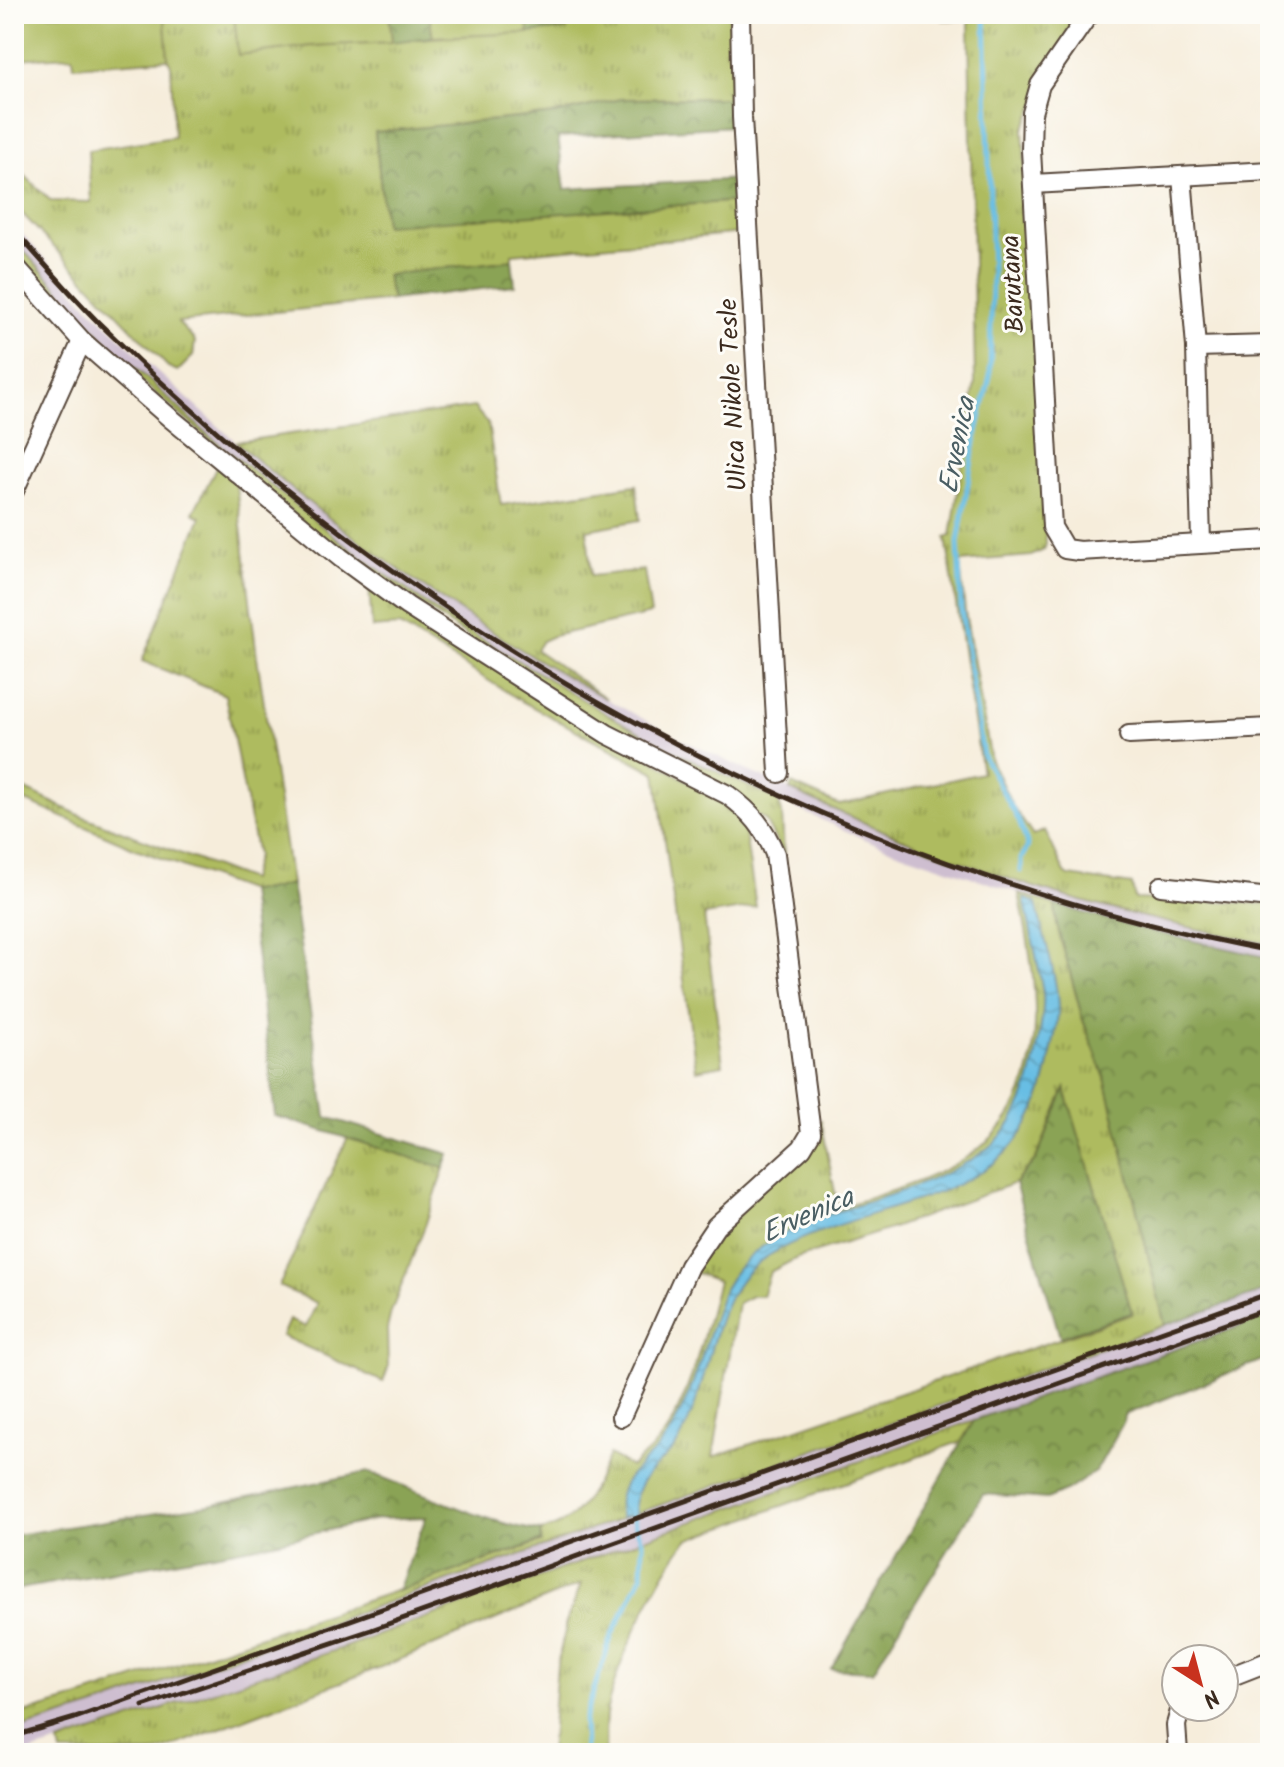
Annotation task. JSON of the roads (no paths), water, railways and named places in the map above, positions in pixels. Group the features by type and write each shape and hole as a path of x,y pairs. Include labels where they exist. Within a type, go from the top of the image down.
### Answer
{"street":[{"name":"Ulica Nikole Tesle","path":"740,14 742,117 779,773"},
{"name":"Barutana","path":"1089,14 1040,85 1032,113 1050,513 1059,543 1065,549 1079,551 1201,543"},
{"path":"1033,184 1270,171"},
{"path":"1182,176 1196,347 1201,543 1270,540"},
{"path":"14,265 82,341 280,510 407,606 607,734 728,795 765,830 775,854 811,1133 802,1148 716,1226 689,1266 621,1417"},
{"path":"14,491 82,341"},
{"path":"1196,347 1270,345"},
{"path":"1129,735 1270,728"},
{"path":"1161,886 1270,898"},
{"path":"1240,1673 1270,1661"},
{"path":"1178,1753 1179,1723"}],"water":[{"path":"1024,898 1036,903 1053,970 1058,1010 1041,1094 1028,1122 1012,1145 993,1164 969,1179 913,1202 812,1235 778,1250 752,1268 728,1300 720,1319 697,1399 681,1438 640,1484 635,1502 636,1513 621,1518 620,1494 625,1483 659,1447 676,1422 692,1385 724,1289 744,1262 772,1240 804,1223 905,1190 954,1169 994,1143 1014,1119 1032,1073 1043,1008 1041,981"}],"waterway":[{"name":"Ervenica","path":"985,14 992,273 990,376 958,542 961,609 983,756 1018,819 1028,846 1021,859 1021,871"},
{"name":"Ervenica","path":"585,1753 584,1720 612,1635 642,1575 643,1544 629,1508"}],"railway":[{"path":"14,230 99,323 223,437 355,542 493,638 638,724 789,798 944,861 1105,913 1270,951"},
{"path":"14,1736 75,1718 1270,1293"},
{"path":"143,1706 371,1630 1270,1308"}]}
